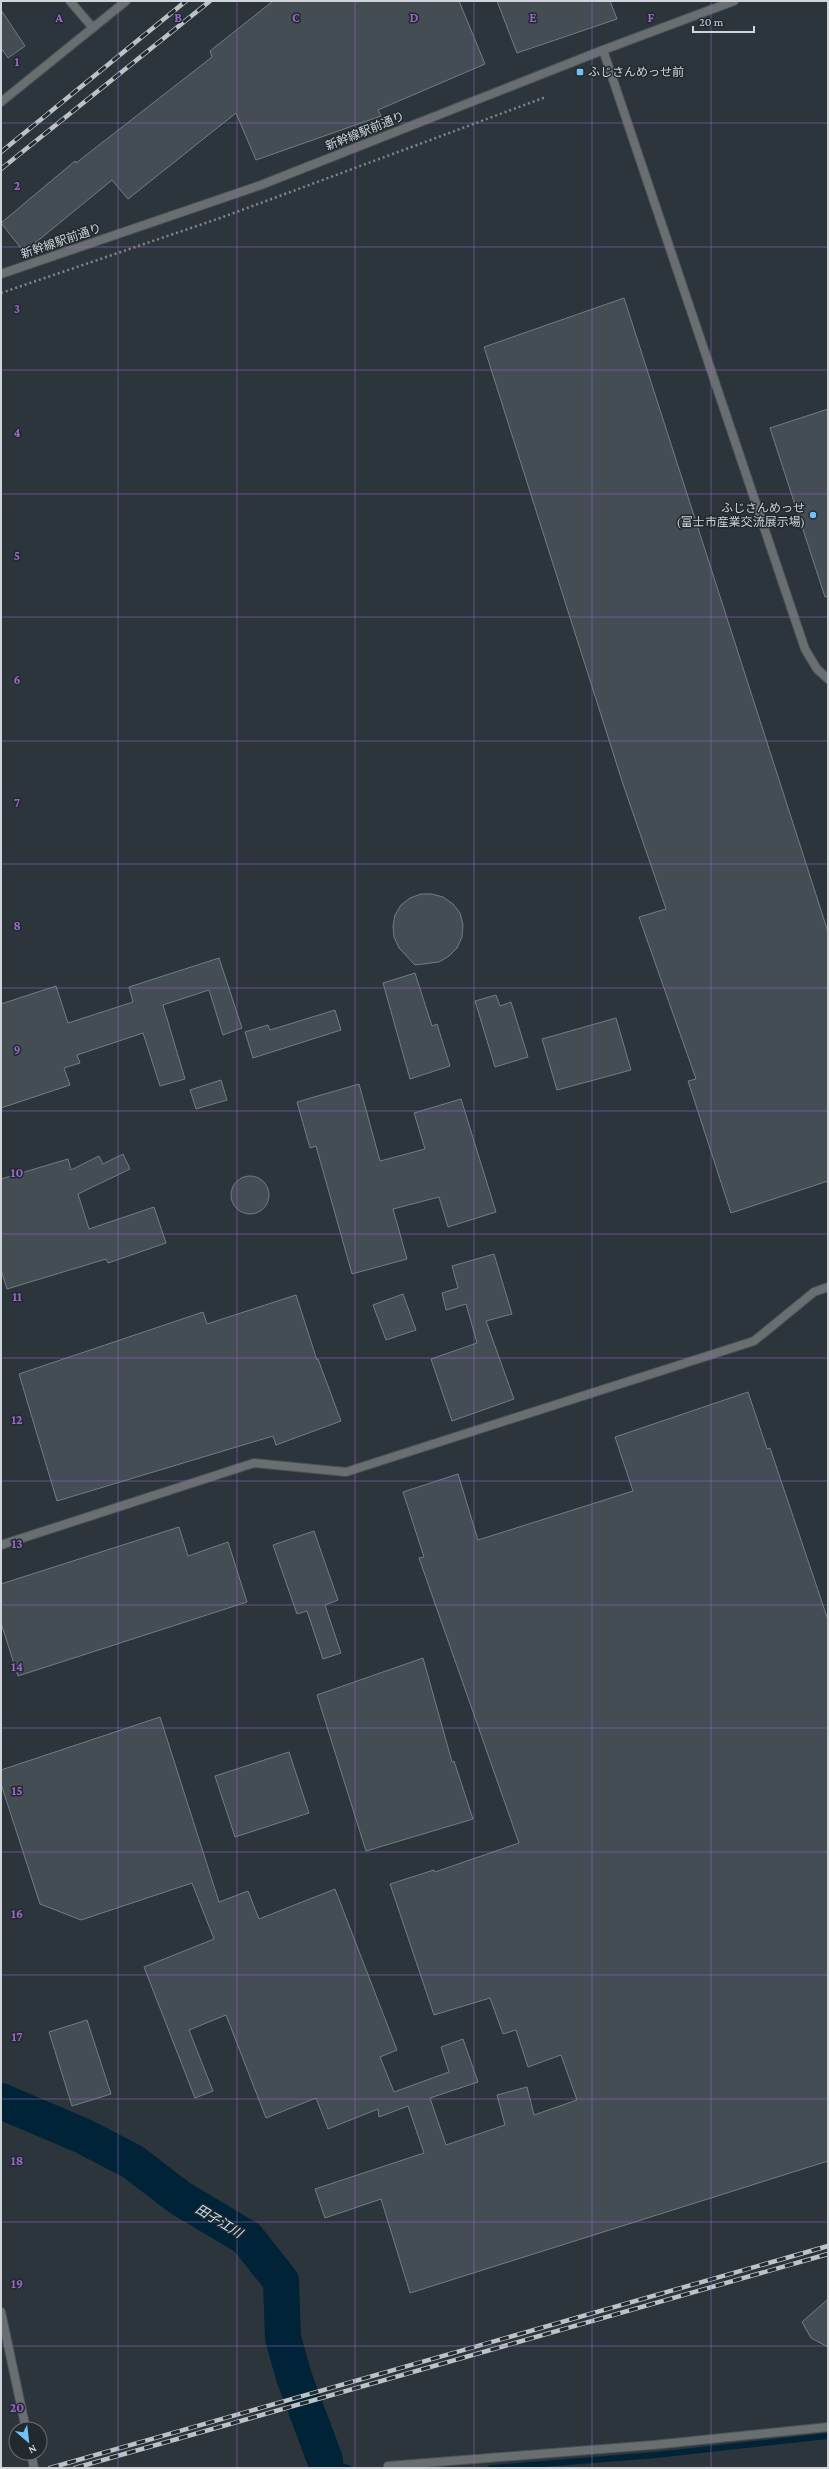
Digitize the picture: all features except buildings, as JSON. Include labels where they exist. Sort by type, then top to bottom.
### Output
[{"type":"street","points":[[70,1],[93,28]]},
{"type":"street","points":[[1,102],[126,1]]},
{"type":"street","name":"新幹線駅前通り","points":[[1,274],[261,185],[603,50],[734,1]]},
{"type":"street","points":[[603,50],[805,649],[817,669],[828,680]]},
{"type":"street","points":[[1,1545],[254,1463],[346,1472],[754,1340],[814,1292],[828,1287]]},
{"type":"street","points":[[1,2312],[24,2421]]},
{"type":"street","points":[[388,2466],[653,2445],[828,2426]]},
{"type":"waterway","name":"田子江川","points":[[1,2101],[83,2136],[133,2162],[180,2198],[247,2238],[281,2281],[283,2338],[294,2377],[325,2460]]},
{"type":"waterway","points":[[491,2468],[656,2455],[828,2436]]},
{"type":"waterway","points":[[325,2460],[348,2468]]},
{"type":"railway","points":[[1,152],[186,1]]},
{"type":"railway","points":[[1,169],[210,1]]},
{"type":"railway","points":[[50,2468],[828,2246]]},
{"type":"railway","points":[[75,2468],[828,2254]]},
{"type":"place","name":"ふじさんめっせ前","points":[[580,72]]},
{"type":"place","name":"ふじさんめっせ (富士市産業交流展示場)","points":[[813,515]]}]
